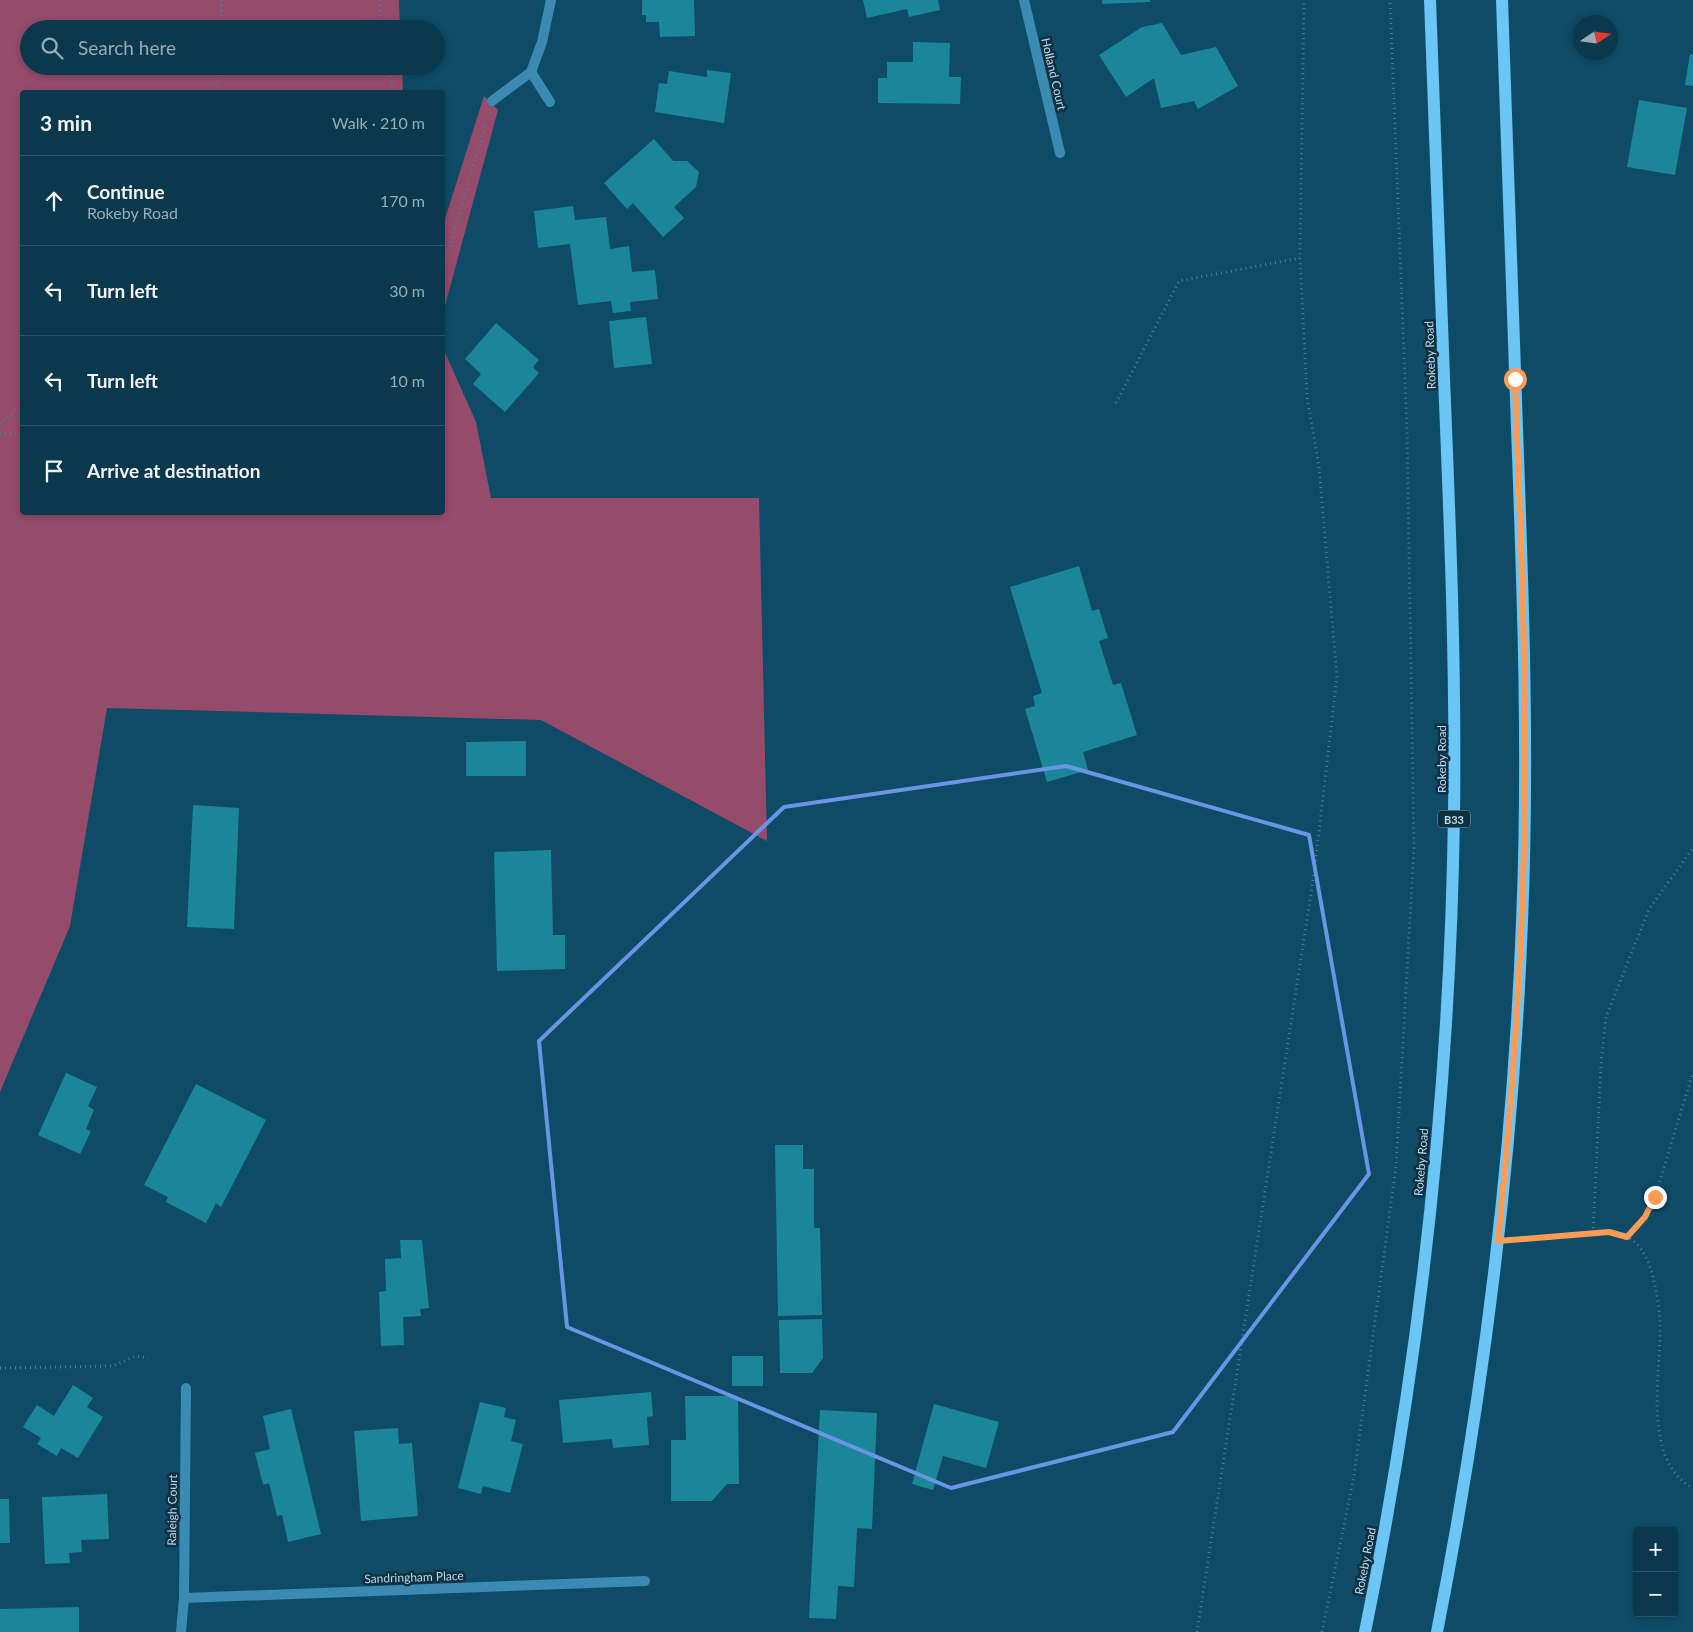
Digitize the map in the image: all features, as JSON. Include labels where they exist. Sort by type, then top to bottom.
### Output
[{"type":"main road","name":"Rokeby Road","points":[[1366,1632],[1388,1515],[1424,1268],[1442,1077],[1452,902],[1455,772],[1453,594],[1430,0]]},
{"type":"main road","points":[[1437,1632],[1469,1455],[1498,1241],[1518,1000],[1526,741],[1523,571],[1502,0]]},
{"type":"street","points":[[492,101],[530,72],[542,42],[551,0]]},
{"type":"street","name":"Holland Court","points":[[1024,0],[1060,153]]},
{"type":"street","points":[[530,72],[550,102]]},
{"type":"street","name":"Raleigh Court","points":[[181,1632],[184,1598],[186,1388]]},
{"type":"street","name":"Sandringham Place","points":[[184,1598],[645,1581]]},
{"type":"path","points":[[221,0],[222,20]]},
{"type":"path","points":[[379,0],[382,20]]},
{"type":"path","points":[[1197,1632],[1312,884],[1337,677],[1319,467],[1307,397],[1300,258],[1304,0]]},
{"type":"path","points":[[1322,1632],[1354,1476],[1396,1166],[1414,848],[1407,430],[1390,0]]},
{"type":"path","points":[[216,90],[220,75]]},
{"type":"path","points":[[390,75],[393,90]]},
{"type":"path","points":[[445,261],[492,101]]},
{"type":"path","points":[[1116,403],[1180,281],[1300,258]]},
{"type":"path","points":[[0,424],[20,406]]},
{"type":"path","points":[[0,434],[20,432]]},
{"type":"path","points":[[1593,1233],[1601,1064],[1606,1017],[1649,909],[1693,848]]},
{"type":"path","points":[[1627,1237],[1645,1217],[1655,1197],[1693,1072]]},
{"type":"path","points":[[1498,1241],[1609,1232],[1627,1237],[1646,1253],[1655,1284],[1660,1320],[1659,1362],[1655,1395],[1658,1432],[1670,1465],[1693,1488]]},
{"type":"path","points":[[0,1368],[113,1366],[136,1356],[148,1358]]},
{"type":"highlighted area","points":[[1066,766],[1309,835],[1369,1174],[1173,1432],[951,1488],[567,1327],[539,1041],[784,807]]},
{"type":"shaded area","points":[[0,0],[399,0],[400,20],[20,20],[20,75],[402,75],[403,90],[20,90],[20,515],[445,515],[445,352],[476,422],[491,498],[759,498],[767,841],[541,720],[107,708],[70,926],[0,1092]]},
{"type":"shaded area","points":[[484,96],[498,110],[445,306],[445,219]]},
{"type":"building","points":[[642,0],[694,0],[695,36],[660,37],[659,22],[646,22],[646,15],[642,15]]},
{"type":"building","points":[[863,0],[938,0],[940,10],[909,17],[907,9],[867,18]]},
{"type":"building","points":[[1102,0],[1150,0],[1150,2],[1102,4]]},
{"type":"building","points":[[1162,23],[1181,55],[1216,47],[1238,86],[1198,109],[1194,101],[1161,108],[1154,78],[1126,97],[1099,55],[1142,27]]},
{"type":"building","points":[[913,42],[950,43],[949,77],[961,77],[960,104],[878,103],[878,78],[887,78],[887,62],[913,62]]},
{"type":"building","points":[[1690,54],[1693,55],[1693,86],[1685,85]]},
{"type":"building","points":[[707,70],[731,73],[724,123],[655,112],[659,83],[667,84],[669,71],[707,77]]},
{"type":"building","points":[[1639,100],[1687,108],[1675,175],[1627,167]]},
{"type":"building","points":[[654,139],[673,161],[687,161],[699,172],[696,187],[674,207],[684,218],[663,237],[633,203],[627,209],[604,183]]},
{"type":"building","points":[[573,206],[575,220],[606,217],[610,249],[629,246],[632,272],[655,270],[658,299],[630,302],[631,311],[613,313],[611,301],[578,305],[570,244],[538,248],[534,211]]},
{"type":"building","points":[[646,317],[652,364],[614,368],[609,321]]},
{"type":"building","points":[[496,323],[539,360],[533,367],[539,373],[505,412],[473,384],[481,374],[465,359]]},
{"type":"building","points":[[1079,566],[1092,611],[1099,609],[1108,638],[1099,641],[1113,685],[1121,683],[1137,735],[1083,752],[1088,770],[1047,782],[1025,709],[1035,706],[1033,696],[1042,693],[1010,587]]},
{"type":"building","points":[[526,741],[526,776],[466,776],[466,742]]},
{"type":"building","points":[[193,805],[239,808],[234,929],[187,927]]},
{"type":"building","points":[[551,850],[553,935],[565,935],[565,969],[497,971],[494,852]]},
{"type":"building","points":[[66,1073],[97,1087],[88,1106],[94,1110],[86,1129],[91,1131],[80,1154],[38,1135]]},
{"type":"building","points":[[196,1084],[266,1120],[221,1207],[216,1203],[206,1223],[166,1202],[168,1197],[144,1185]]},
{"type":"building","points":[[775,1145],[803,1145],[803,1169],[814,1169],[814,1228],[820,1228],[822,1315],[778,1316]]},
{"type":"building","points":[[400,1240],[422,1240],[429,1308],[420,1309],[421,1316],[403,1317],[404,1345],[381,1346],[379,1292],[386,1291],[385,1259],[401,1258]]},
{"type":"building","points":[[822,1319],[823,1358],[812,1373],[780,1373],[779,1320]]},
{"type":"building","points":[[732,1356],[763,1356],[763,1386],[732,1386]]},
{"type":"building","points":[[73,1385],[93,1398],[87,1407],[103,1417],[78,1458],[61,1448],[57,1456],[37,1444],[41,1438],[23,1427],[37,1405],[54,1416]]},
{"type":"building","points":[[651,1392],[653,1416],[647,1417],[649,1445],[613,1448],[612,1439],[563,1443],[559,1400]]},
{"type":"building","points":[[685,1396],[738,1396],[739,1484],[727,1484],[712,1501],[671,1501],[671,1440],[686,1440]]},
{"type":"building","points":[[480,1402],[506,1408],[504,1417],[516,1420],[511,1441],[523,1444],[510,1493],[483,1486],[481,1494],[458,1488]]},
{"type":"building","points":[[934,1404],[999,1422],[986,1468],[943,1456],[933,1490],[912,1484]]},
{"type":"building","points":[[291,1409],[321,1534],[288,1542],[282,1515],[277,1516],[269,1483],[263,1485],[255,1453],[270,1449],[263,1416]]},
{"type":"building","points":[[820,1410],[877,1413],[872,1529],[857,1528],[854,1587],[838,1586],[836,1619],[809,1618]]},
{"type":"building","points":[[398,1428],[399,1444],[412,1443],[418,1516],[361,1521],[354,1431]]},
{"type":"building","points":[[107,1494],[109,1539],[81,1540],[82,1552],[69,1553],[70,1563],[45,1564],[42,1497]]},
{"type":"building","points":[[0,1499],[9,1499],[10,1543],[0,1543]]},
{"type":"building","points":[[79,1607],[79,1632],[0,1632],[0,1609]]},
{"type":"route","points":[[1515,379],[1525,649],[1526,741],[1518,1009],[1512,1099],[1498,1241],[1609,1232],[1627,1237],[1645,1217],[1655,1197]]}]
